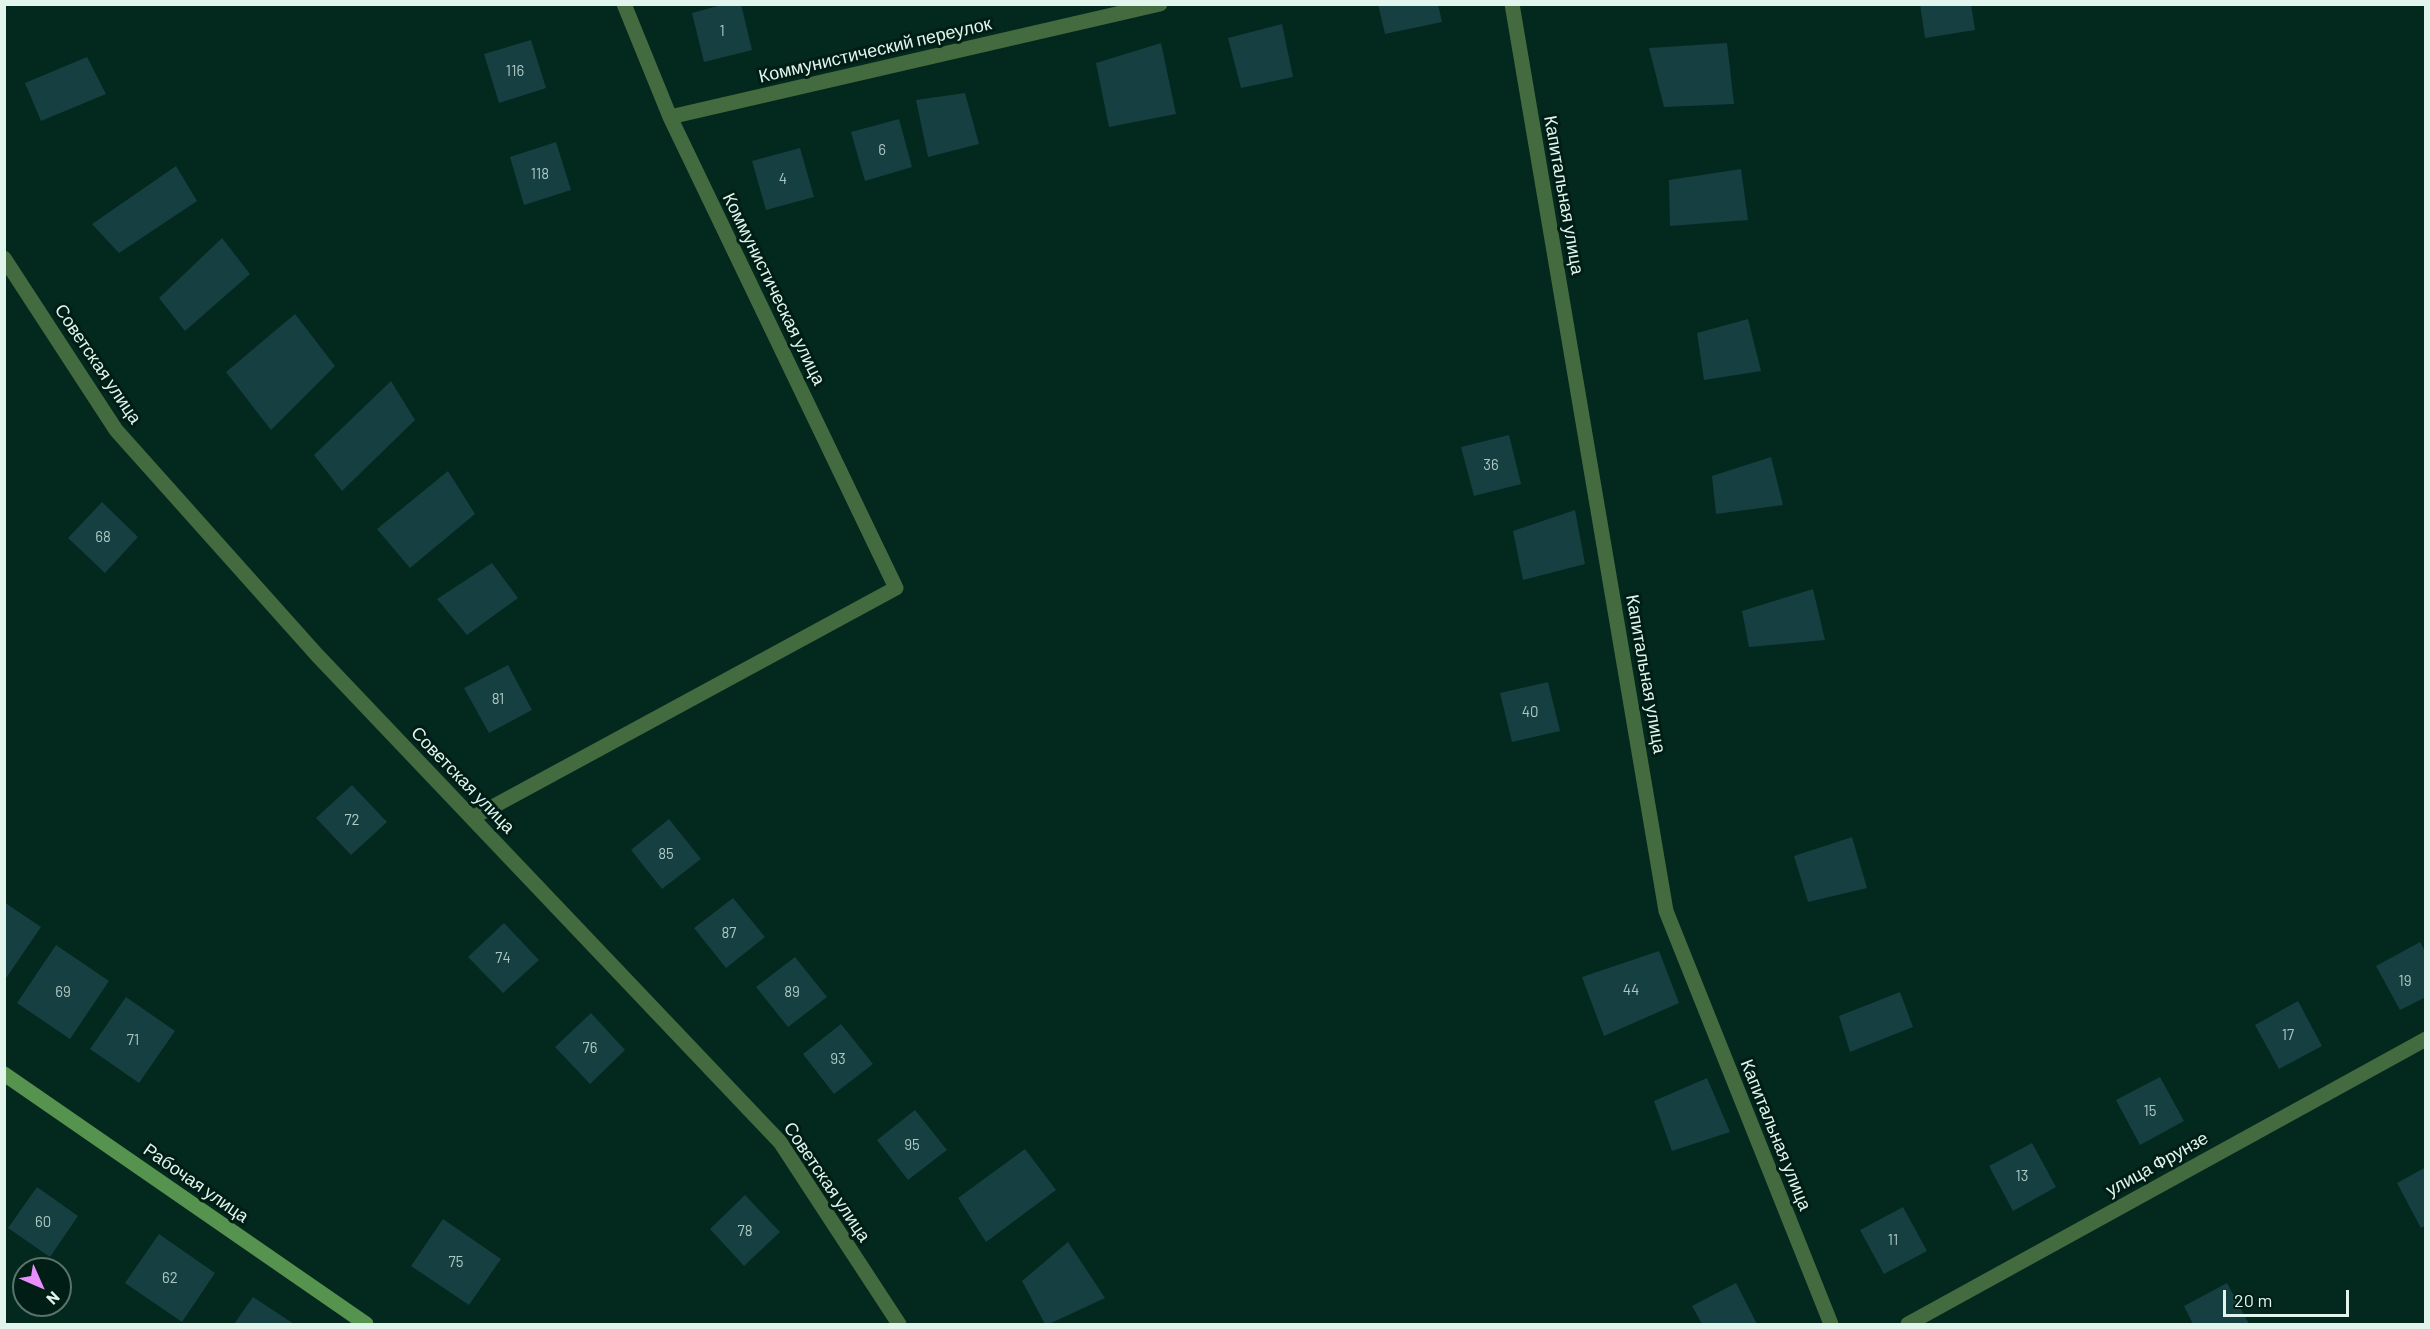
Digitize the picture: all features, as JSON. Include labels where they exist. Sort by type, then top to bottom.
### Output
[{"type":"main road","name":"Рабочая улица","points":[[4,1074],[366,1324]]},
{"type":"street","name":"Коммунистическая улица","points":[[472,818],[896,588],[670,117],[624,4]]},
{"type":"street","name":"Коммунистический переулок","points":[[670,117],[1160,4]]},
{"type":"street","name":"Капитальная улица","points":[[1512,4],[1666,910],[1831,1324]]},
{"type":"street","name":"Советская улица","points":[[4,258],[116,430],[317,655],[780,1142],[899,1324]]},
{"type":"street","name":"улица Фрунзе","points":[[1908,1324],[2426,1039]]},
{"type":"building","points":[[725,4],[741,4],[752,50],[704,62],[692,13]]},
{"type":"building","points":[[1378,4],[1438,4],[1442,22],[1385,34]]},
{"type":"building","points":[[1920,4],[1971,4],[1975,30],[1925,38]]},
{"type":"building","points":[[1282,24],[1293,77],[1241,88],[1228,38]]},
{"type":"building","points":[[531,40],[546,88],[499,103],[484,54]]},
{"type":"building","points":[[1161,43],[1176,114],[1109,127],[1096,63]]},
{"type":"building","points":[[1727,43],[1734,104],[1664,107],[1649,48]]},
{"type":"building","points":[[87,57],[106,94],[41,121],[25,83]]},
{"type":"building","points":[[965,93],[979,144],[928,157],[916,100]]},
{"type":"building","points":[[899,119],[912,167],[865,181],[851,132]]},
{"type":"building","points":[[556,142],[571,190],[524,205],[510,157]]},
{"type":"building","points":[[800,148],[814,197],[766,210],[752,161]]},
{"type":"building","points":[[176,166],[197,201],[119,253],[92,224]]},
{"type":"building","points":[[1741,169],[1748,220],[1670,226],[1669,180]]},
{"type":"building","points":[[222,238],[250,274],[185,331],[159,298]]},
{"type":"building","points":[[295,314],[335,366],[271,430],[226,372]]},
{"type":"building","points":[[1748,319],[1761,371],[1704,380],[1697,333]]},
{"type":"building","points":[[391,381],[415,420],[342,491],[314,455]]},
{"type":"building","points":[[1509,435],[1521,484],[1474,496],[1461,447]]},
{"type":"building","points":[[1771,457],[1783,505],[1716,514],[1712,476]]},
{"type":"building","points":[[448,471],[475,514],[410,568],[377,529]]},
{"type":"building","points":[[102,502],[138,537],[105,573],[68,538]]},
{"type":"building","points":[[1575,510],[1585,564],[1523,580],[1513,531]]},
{"type":"building","points":[[492,563],[518,598],[467,635],[437,599]]},
{"type":"building","points":[[1813,589],[1825,640],[1749,647],[1742,611]]},
{"type":"building","points":[[508,665],[532,710],[489,733],[464,688]]},
{"type":"building","points":[[1548,682],[1560,731],[1512,742],[1500,693]]},
{"type":"building","points":[[352,785],[387,822],[351,855],[316,818]]},
{"type":"building","points":[[669,819],[701,859],[662,889],[631,850]]},
{"type":"building","points":[[1852,837],[1867,888],[1808,902],[1794,856]]},
{"type":"building","points":[[733,898],[765,937],[726,968],[694,928]]},
{"type":"building","points":[[4,902],[41,927],[4,981]]},
{"type":"building","points":[[504,923],[539,960],[503,993],[468,957]]},
{"type":"building","points":[[2420,942],[2426,953],[2426,997],[2400,1010],[2376,966]]},
{"type":"building","points":[[56,945],[109,981],[70,1039],[17,1003]]},
{"type":"building","points":[[1659,951],[1679,1003],[1604,1036],[1582,977]]},
{"type":"building","points":[[795,957],[827,997],[788,1027],[756,987]]},
{"type":"building","points":[[1900,992],[1913,1027],[1850,1052],[1839,1016]]},
{"type":"building","points":[[126,997],[175,1031],[139,1083],[90,1049]]},
{"type":"building","points":[[2298,1001],[2322,1046],[2279,1069],[2255,1025]]},
{"type":"building","points":[[591,1013],[625,1050],[590,1084],[555,1047]]},
{"type":"building","points":[[841,1024],[873,1064],[834,1094],[803,1054]]},
{"type":"building","points":[[2160,1077],[2184,1121],[2140,1145],[2116,1100]]},
{"type":"building","points":[[1707,1078],[1730,1132],[1672,1151],[1654,1101]]},
{"type":"building","points":[[915,1110],[947,1150],[908,1180],[877,1140]]},
{"type":"building","points":[[2032,1143],[2056,1187],[2013,1211],[1989,1166]]},
{"type":"building","points":[[1025,1149],[1056,1190],[986,1242],[958,1198]]},
{"type":"building","points":[[2426,1167],[2426,1225],[2421,1228],[2397,1183]]},
{"type":"building","points":[[37,1187],[78,1216],[50,1257],[8,1228]]},
{"type":"building","points":[[745,1195],[780,1232],[744,1266],[710,1229]]},
{"type":"building","points":[[1903,1207],[1927,1251],[1884,1274],[1860,1230]]},
{"type":"building","points":[[443,1219],[501,1259],[469,1305],[411,1266]]},
{"type":"building","points":[[159,1234],[215,1273],[182,1322],[125,1283]]},
{"type":"building","points":[[1068,1242],[1105,1298],[1045,1324],[1022,1281]]},
{"type":"building","points":[[1736,1283],[1757,1324],[1702,1324],[1692,1306]]},
{"type":"building","points":[[2227,1283],[2249,1324],[2193,1324],[2184,1306]]},
{"type":"building","points":[[253,1297],[294,1324],[234,1324]]}]
